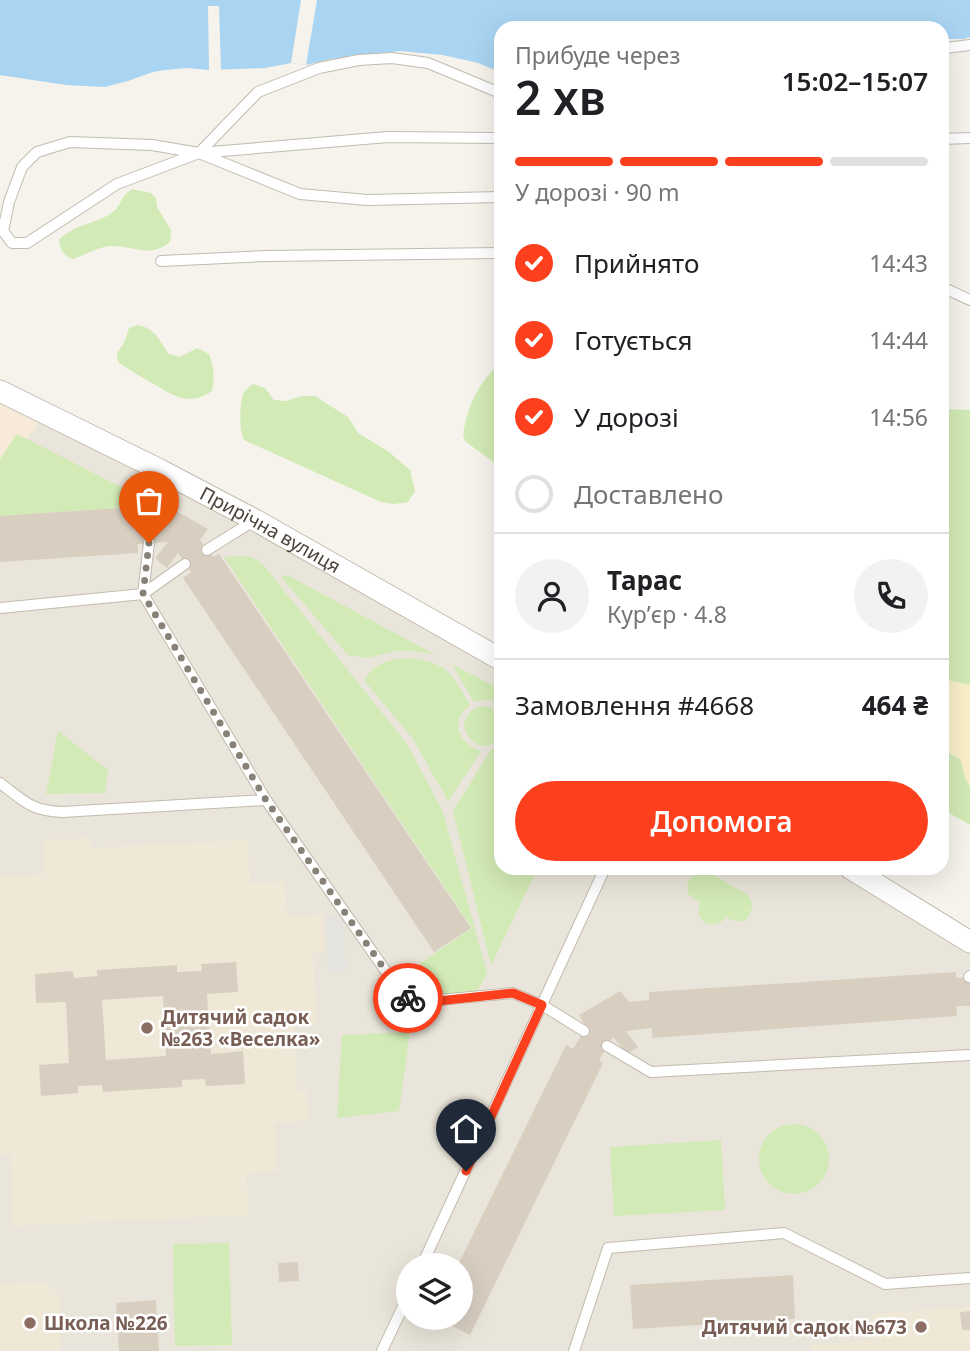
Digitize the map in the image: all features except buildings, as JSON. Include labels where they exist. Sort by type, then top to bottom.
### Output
[{"type":"street","name":"Прирічна вулиця","points":[[0,391],[255,520],[494,656]]},
{"type":"street","points":[[861,875],[970,942]]},
{"type":"lane","points":[[949,48],[970,46]]},
{"type":"lane","points":[[199,153],[258,92],[319,68],[359,60],[392,58],[428,63],[494,90]]},
{"type":"lane","points":[[494,138],[388,137],[199,153],[117,184],[27,243],[12,243],[3,231],[9,202],[22,167],[37,152],[70,142],[152,145],[199,153],[300,194],[368,200],[494,197]]},
{"type":"lane","points":[[949,139],[970,138]]},
{"type":"lane","points":[[161,261],[266,256],[494,253]]},
{"type":"lane","points":[[949,290],[970,300]]},
{"type":"lane","points":[[151,516],[160,470]]},
{"type":"lane","points":[[207,550],[255,520]]},
{"type":"lane","points":[[149,543],[143,594],[266,800],[399,990],[407,997],[429,1002],[513,993],[542,1005],[584,1031]]},
{"type":"lane","points":[[0,608],[143,594],[185,564]]},
{"type":"lane","points":[[0,783],[34,808],[50,812],[266,800]]},
{"type":"lane","points":[[428,1253],[602,875]]},
{"type":"lane","points":[[607,1046],[651,1072],[970,1055],[970,1047]]},
{"type":"lane","points":[[574,1351],[608,1248],[784,1233],[885,1284],[970,1278]]},
{"type":"lane","points":[[382,1351],[396,1321]]},
{"type":"shaded area","points":[[0,402],[39,422],[0,476]]},
{"type":"shaded area","points":[[39,422],[212,508],[494,667],[494,875],[852,875],[970,947],[970,1351],[0,1351],[0,476]]},
{"type":"shaded area","name":"Дитячий садок №263 «Веселка»","points":[[88,838],[92,848],[248,840],[250,883],[285,881],[287,916],[323,914],[325,952],[313,953],[316,1022],[294,1023],[297,1090],[306,1090],[308,1121],[275,1123],[277,1172],[246,1174],[248,1215],[13,1226],[10,1154],[0,1154],[0,876],[44,874],[43,840]]},
{"type":"shaded area","points":[[344,914],[346,970],[328,970],[326,915]]},
{"type":"shaded area","name":"Школа №226","points":[[45,1282],[59,1295],[61,1351],[0,1351],[0,1283]]},
{"type":"shaded area","name":"Дитячий садок №673","points":[[970,1307],[970,1351],[812,1351],[812,1345],[873,1340],[871,1314]]},
{"type":"green space","points":[[132,189],[151,193],[156,198],[157,207],[171,230],[170,242],[155,250],[110,246],[73,259],[64,254],[59,240],[73,230],[108,215]]},
{"type":"green space","points":[[138,325],[153,332],[169,354],[180,357],[197,348],[209,354],[214,372],[212,391],[196,398],[181,398],[119,363],[118,353],[129,328]]},
{"type":"green space","points":[[494,369],[494,463],[466,442],[463,436],[473,400]]},
{"type":"green space","points":[[253,384],[265,388],[274,400],[286,401],[302,396],[315,396],[348,417],[358,433],[389,452],[410,470],[415,491],[408,502],[381,502],[244,440],[241,402],[245,392]]},
{"type":"green space","points":[[949,409],[970,410],[970,685],[949,680]]},
{"type":"green space","points":[[17,434],[127,490],[135,507],[0,516],[0,459]]},
{"type":"green space","points":[[248,556],[265,567],[407,744],[443,812],[487,973],[477,991],[429,996],[420,963],[472,928],[224,557]]},
{"type":"green space","points":[[287,575],[434,654],[396,651],[367,658],[348,655],[281,577]]},
{"type":"green space","points":[[410,658],[433,663],[448,672],[470,705],[460,718],[459,731],[467,743],[481,751],[448,801],[413,739],[364,680],[384,663]]},
{"type":"green space","points":[[452,664],[494,686],[494,702],[474,702]]},
{"type":"green space","points":[[483,706],[494,710],[494,743],[483,746],[468,736],[464,723],[470,712]]},
{"type":"green space","points":[[58,731],[108,770],[105,793],[46,794]]},
{"type":"green space","points":[[494,749],[494,875],[535,875],[491,965],[453,811]]},
{"type":"green space","points":[[949,753],[960,759],[970,787],[970,825],[949,813]]},
{"type":"green space","points":[[713,875],[748,895],[752,908],[746,920],[736,921],[727,917],[721,922],[710,924],[702,920],[700,903],[688,894],[687,885],[691,877]]},
{"type":"green space","points":[[410,1032],[399,1111],[337,1118],[342,1035]]},
{"type":"green space","points":[[794,1124],[813,1130],[823,1140],[829,1159],[823,1178],[813,1188],[794,1194],[775,1188],[765,1178],[759,1159],[765,1140],[775,1130]]},
{"type":"green space","points":[[721,1140],[725,1210],[614,1216],[610,1147]]},
{"type":"green space","points":[[229,1243],[232,1345],[175,1346],[173,1244]]},
{"type":"sand","points":[[949,680],[970,685],[970,787],[960,759],[949,752]]},
{"type":"water","points":[[0,0],[970,0],[970,37],[964,39],[949,39],[949,21],[494,21],[494,70],[443,55],[400,51],[331,59],[306,65],[291,63],[265,68],[165,70],[105,87],[66,85],[0,75]]},
{"type":"pier","points":[[301,0],[317,0],[306,65],[291,63]]},
{"type":"pier","points":[[208,6],[219,6],[221,70],[209,70]]},
{"type":"way so far","points":[[149,543],[143,594],[266,800],[399,990],[408,998]]},
{"type":"place","name":"Дитячий садок №263 «Веселка»","points":[[147,1028]]},
{"type":"place","name":"Школа №226","points":[[30,1323]]},
{"type":"place","name":"Дитячий садок №673","points":[[921,1327]]},
{"type":"route","points":[[408,998],[429,1002],[513,993],[542,1005],[466,1171]]}]
